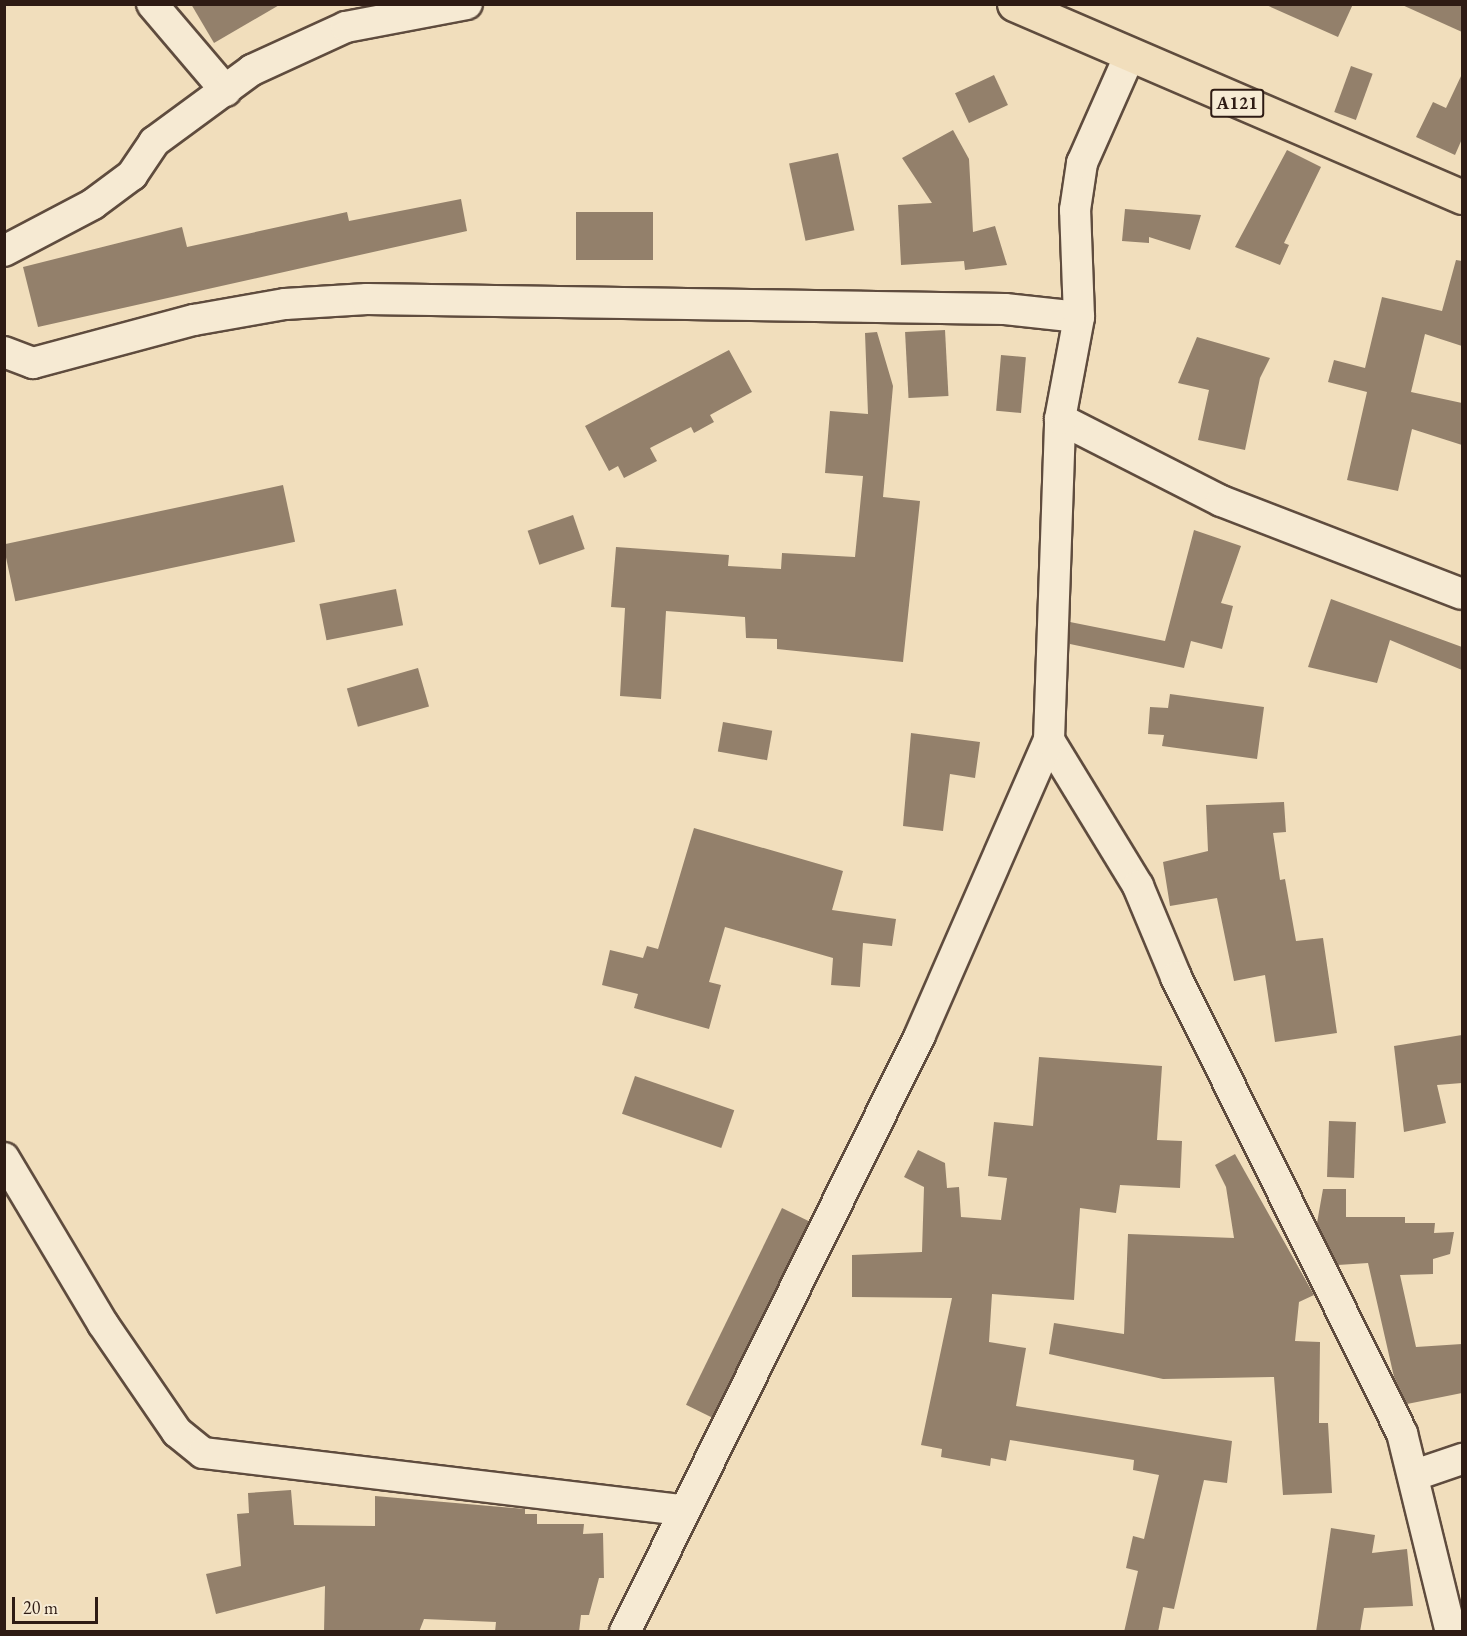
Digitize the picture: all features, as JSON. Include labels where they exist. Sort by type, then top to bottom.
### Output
[{"type":"main road","name":"A121","points":[[1014,4],[1129,57],[1462,197]]},
{"type":"street","points":[[152,4],[225,91]]},
{"type":"street","points":[[4,251],[93,204],[132,175],[154,142],[252,69],[346,27],[467,4]]},
{"type":"street","points":[[625,1632],[682,1510],[920,1035],[1049,740],[1060,419],[1079,317],[1075,210],[1082,163],[1129,57]]},
{"type":"street","points":[[4,352],[33,363],[194,321],[285,304],[367,299],[1005,309],[1079,317]]},
{"type":"street","points":[[1060,419],[1221,501],[1462,594]]},
{"type":"street","points":[[1049,740],[1138,886],[1176,977],[1402,1432],[1415,1475],[1451,1632]]},
{"type":"street","points":[[4,1158],[103,1324],[177,1432],[203,1453],[682,1510]]},
{"type":"street","points":[[1415,1475],[1462,1459]]},
{"type":"building","points":[[191,4],[281,4],[214,43]]},
{"type":"building","points":[[1264,4],[1353,4],[1338,37]]},
{"type":"building","points":[[1400,4],[1462,4],[1462,32]]},
{"type":"building","points":[[1351,66],[1373,74],[1356,120],[1334,112]]},
{"type":"building","points":[[1462,74],[1462,139],[1455,155],[1416,137],[1433,102],[1446,108]]},
{"type":"building","points":[[994,75],[1008,105],[969,123],[955,93]]},
{"type":"building","points":[[953,130],[969,159],[973,232],[995,226],[1007,265],[965,270],[964,261],[901,265],[898,205],[932,203],[902,158]]},
{"type":"building","points":[[1287,150],[1321,167],[1284,243],[1289,245],[1280,265],[1235,247]]},
{"type":"building","points":[[838,153],[854,230],[806,241],[789,163]]},
{"type":"building","points":[[461,199],[467,231],[38,327],[23,267],[182,227],[187,247],[347,212],[349,221]]},
{"type":"building","points":[[1125,209],[1201,215],[1190,250],[1149,237],[1149,243],[1122,241]]},
{"type":"building","points":[[576,212],[653,212],[653,260],[576,260]]},
{"type":"building","points":[[1456,260],[1462,261],[1462,346],[1425,334],[1411,392],[1462,403],[1462,445],[1412,429],[1398,491],[1347,480],[1367,392],[1328,382],[1334,360],[1365,368],[1382,297],[1442,311]]},
{"type":"building","points":[[945,330],[948,396],[909,398],[905,332]]},
{"type":"building","points":[[877,332],[893,386],[883,497],[920,501],[903,662],[777,649],[777,639],[746,638],[745,617],[666,611],[661,699],[620,696],[625,608],[611,607],[616,547],[729,555],[728,566],[781,569],[782,553],[855,557],[863,476],[825,473],[830,411],[868,414],[865,333]]},
{"type":"building","points":[[1197,337],[1270,358],[1260,378],[1245,450],[1198,440],[1209,390],[1178,383]]},
{"type":"building","points":[[729,350],[752,392],[710,415],[714,422],[694,433],[691,427],[650,448],[657,461],[624,478],[618,466],[609,471],[585,426]]},
{"type":"building","points":[[1001,355],[1026,357],[1021,413],[996,411]]},
{"type":"building","points":[[283,485],[295,542],[15,601],[4,544]]},
{"type":"building","points":[[573,515],[585,549],[539,565],[528,531]]},
{"type":"building","points":[[1194,530],[1241,546],[1221,603],[1233,606],[1222,649],[1191,641],[1184,668],[1070,644],[1070,622],[1165,641]]},
{"type":"building","points":[[396,589],[403,625],[326,640],[319,604]]},
{"type":"building","points":[[1331,599],[1462,647],[1462,670],[1390,640],[1377,683],[1308,667]]},
{"type":"building","points":[[418,668],[429,706],[358,727],[347,688]]},
{"type":"building","points":[[1170,694],[1264,707],[1257,759],[1162,746],[1164,735],[1148,734],[1150,707],[1168,708]]},
{"type":"building","points":[[723,722],[772,731],[767,760],[718,752]]},
{"type":"building","points":[[911,733],[980,742],[975,778],[950,774],[943,831],[903,826]]},
{"type":"building","points":[[1284,802],[1286,832],[1273,833],[1280,880],[1285,879],[1296,941],[1323,938],[1337,1033],[1275,1042],[1265,975],[1234,981],[1217,898],[1170,906],[1163,862],[1208,851],[1206,805]]},
{"type":"building","points":[[694,828],[843,871],[832,910],[896,919],[892,946],[863,943],[860,987],[831,985],[833,958],[725,927],[709,982],[721,985],[709,1029],[634,1008],[638,994],[602,985],[610,950],[643,958],[647,946],[658,949]]},
{"type":"building","points":[[1462,1035],[1462,1083],[1437,1085],[1446,1123],[1404,1132],[1394,1046]]},
{"type":"building","points":[[1039,1057],[1162,1066],[1157,1140],[1182,1141],[1180,1188],[1120,1185],[1116,1213],[1080,1208],[1074,1300],[992,1294],[989,1342],[1026,1348],[1016,1406],[1232,1441],[1227,1483],[1204,1480],[1174,1609],[1163,1607],[1158,1632],[1124,1632],[1138,1571],[1126,1568],[1133,1536],[1144,1539],[1159,1475],[1133,1470],[1134,1460],[1010,1440],[1006,1461],[991,1458],[990,1466],[941,1457],[942,1449],[921,1445],[952,1298],[852,1297],[852,1255],[922,1252],[924,1187],[904,1177],[918,1150],[945,1163],[947,1188],[959,1187],[961,1217],[1001,1220],[1007,1178],[988,1176],[994,1122],[1033,1126]]},
{"type":"building","points":[[635,1076],[734,1110],[721,1148],[622,1114]]},
{"type":"building","points":[[1329,1121],[1356,1122],[1354,1178],[1327,1177]]},
{"type":"building","points":[[1235,1154],[1314,1295],[1299,1302],[1295,1341],[1320,1342],[1319,1423],[1328,1423],[1332,1493],[1283,1495],[1274,1377],[1163,1379],[1049,1354],[1054,1323],[1124,1334],[1128,1234],[1234,1238],[1226,1187],[1215,1165]]},
{"type":"building","points":[[1323,1189],[1346,1189],[1346,1217],[1405,1217],[1405,1223],[1435,1223],[1434,1233],[1454,1232],[1450,1254],[1433,1259],[1433,1274],[1400,1275],[1416,1347],[1462,1344],[1462,1393],[1407,1404],[1394,1377],[1368,1263],[1338,1265],[1317,1223]]},
{"type":"building","points":[[782,1208],[809,1221],[713,1418],[686,1405]]},
{"type":"building","points":[[291,1490],[294,1525],[375,1526],[375,1496],[525,1509],[525,1514],[537,1514],[537,1524],[584,1524],[583,1534],[603,1533],[604,1578],[599,1578],[589,1615],[581,1615],[579,1632],[495,1632],[496,1622],[424,1619],[419,1632],[324,1632],[325,1586],[216,1614],[206,1574],[241,1566],[237,1514],[249,1513],[248,1493]]},
{"type":"building","points":[[1331,1528],[1375,1535],[1372,1553],[1407,1549],[1413,1606],[1364,1608],[1360,1632],[1316,1632]]}]
